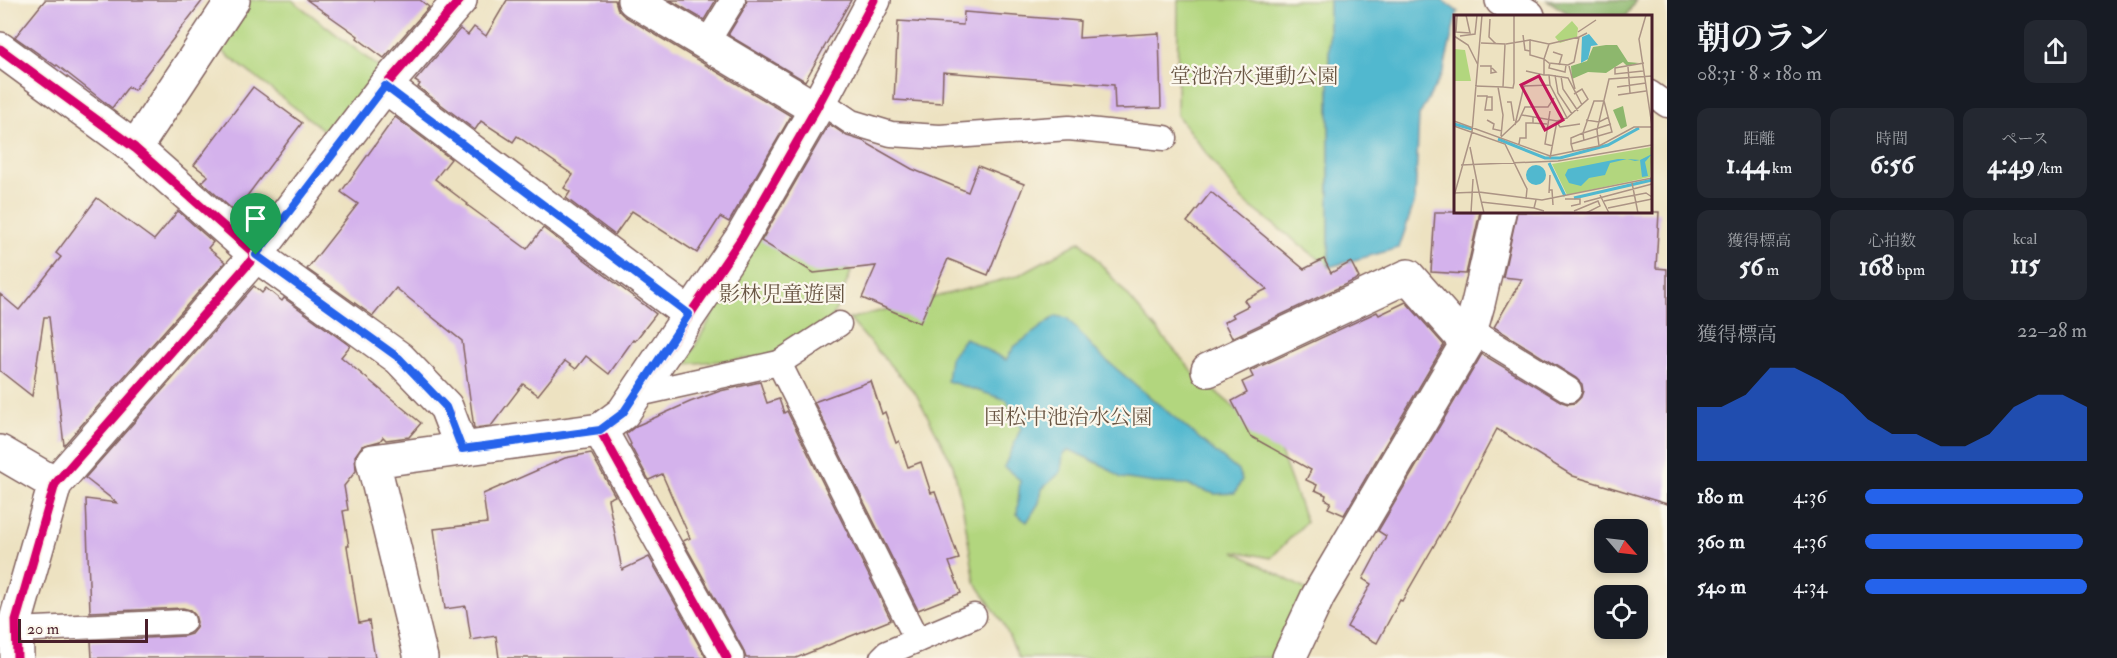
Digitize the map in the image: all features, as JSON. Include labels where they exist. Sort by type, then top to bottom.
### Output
[{"type":"street","points":[[16,644],[16,620],[55,484],[256,255],[385,86],[460,0]]},
{"type":"street","points":[[634,0],[706,44],[818,105]]},
{"type":"street","points":[[422,658],[373,461],[600,430],[623,413],[741,239],[818,105],[874,0]]},
{"type":"street","points":[[1502,0],[1526,15]]},
{"type":"street","points":[[135,148],[229,2]]},
{"type":"street","points":[[0,49],[135,148],[256,255],[399,358],[446,407],[462,449]]},
{"type":"street","points":[[385,86],[689,314]]},
{"type":"street","points":[[1289,658],[1318,596],[1469,337],[1499,213]]},
{"type":"street","points":[[1208,370],[1408,276],[1469,337]]},
{"type":"street","points":[[600,430],[727,658]]},
{"type":"street","points":[[0,452],[55,484]]},
{"type":"lane","points":[[706,44],[733,0]]},
{"type":"lane","points":[[1652,94],[1667,105]]},
{"type":"lane","points":[[818,105],[851,122],[891,134],[940,137],[1069,128],[1165,138]]},
{"type":"lane","points":[[634,395],[779,363],[839,324]]},
{"type":"lane","points":[[1469,337],[1569,390]]},
{"type":"lane","points":[[779,363],[917,640]]},
{"type":"lane","points":[[882,658],[887,652],[974,616]]},
{"type":"lane","points":[[16,644],[183,622]]},
{"type":"green space","points":[[248,0],[292,0],[381,69],[330,135],[214,45]]},
{"type":"green space","name":"堂池治水運動公園","points":[[1178,0],[1329,0],[1329,267],[1242,200],[1177,115]]},
{"type":"green space","points":[[1547,0],[1636,0],[1627,15],[1570,15]]},
{"type":"green space","name":"影林児童遊園","points":[[760,231],[851,272],[831,321],[768,357],[685,364]]},
{"type":"green space","name":"国松中池治水公園","points":[[1081,241],[1193,372],[1278,445],[1306,522],[1271,558],[1234,551],[1318,596],[1290,658],[1019,658],[1003,623],[975,582],[953,465],[916,394],[849,319],[1017,276]]},
{"type":"water","points":[[1329,0],[1442,0],[1458,12],[1454,15],[1444,70],[1419,116],[1415,200],[1399,248],[1329,267]]},
{"type":"water","points":[[1056,316],[1067,318],[1100,355],[1238,471],[1242,480],[1235,493],[1215,494],[1184,484],[1121,478],[1106,467],[1070,450],[1063,454],[1061,472],[1042,489],[1039,503],[1027,522],[1017,515],[1020,480],[1004,467],[1021,428],[1007,400],[947,381],[950,358],[965,338],[1006,360],[1014,347]]},
{"type":"building","points":[[45,0],[203,0],[134,90],[128,87],[112,108],[57,65],[15,37]]},
{"type":"building","points":[[307,0],[420,0],[429,7],[384,58],[357,38],[358,36]]},
{"type":"building","points":[[507,0],[615,0],[618,10],[624,16],[791,116],[729,222],[720,217],[697,253],[632,211],[615,235],[566,198],[570,192],[564,188],[573,175],[517,136],[513,142],[481,121],[475,130],[418,87],[420,84],[415,81],[460,29],[468,35],[474,27],[486,36]]},
{"type":"building","points":[[670,0],[716,0],[704,20]]},
{"type":"building","points":[[747,0],[851,0],[805,81],[728,35]]},
{"type":"building","points":[[964,12],[1080,21],[1079,38],[1159,33],[1161,108],[1115,109],[1114,85],[943,72],[942,103],[894,100],[898,21],[963,25]]},
{"type":"building","points":[[253,87],[302,123],[235,212],[202,182],[208,176],[194,165]]},
{"type":"building","points":[[395,117],[451,159],[435,179],[467,205],[527,249],[543,228],[656,314],[635,341],[633,340],[609,374],[586,356],[576,369],[565,361],[538,395],[523,384],[491,426],[474,428],[462,341],[396,288],[373,316],[307,269],[358,204],[341,192]]},
{"type":"building","points":[[829,124],[847,136],[863,141],[912,169],[968,192],[978,166],[1024,184],[988,275],[948,259],[920,323],[862,298],[876,266],[814,273],[761,241]]},
{"type":"building","points":[[1211,192],[1304,269],[1324,259],[1331,273],[1351,262],[1359,278],[1232,338],[1224,322],[1234,317],[1232,314],[1248,306],[1244,300],[1267,289],[1187,222]]},
{"type":"building","points":[[97,198],[154,240],[178,211],[213,242],[208,248],[225,262],[64,445],[49,317],[44,317],[32,396],[0,371],[0,294],[19,310],[61,257],[56,253]]},
{"type":"building","points":[[1435,212],[1480,213],[1466,274],[1431,272]]},
{"type":"building","points":[[1659,212],[1656,268],[1667,269],[1667,504],[1573,476],[1497,429],[1451,516],[1377,643],[1347,627],[1371,584],[1363,579],[1386,536],[1378,531],[1482,354],[1562,402],[1575,403],[1581,397],[1582,384],[1576,378],[1494,327],[1522,279],[1503,277],[1517,213]]},
{"type":"building","points":[[254,286],[262,293],[266,288],[282,301],[284,298],[350,346],[341,357],[421,423],[409,437],[386,440],[383,437],[380,441],[362,446],[355,456],[356,471],[344,486],[348,510],[343,511],[359,623],[369,621],[375,658],[92,658],[91,641],[184,636],[191,634],[196,628],[195,615],[183,608],[90,612],[86,499],[117,503],[85,478]]},
{"type":"building","points":[[1406,302],[1444,345],[1344,515],[1328,508],[1331,502],[1325,499],[1326,495],[1315,490],[1317,485],[1306,480],[1311,470],[1250,436],[1232,401],[1247,393],[1242,382],[1253,377],[1250,371],[1377,312],[1379,315]]},
{"type":"building","points":[[871,381],[882,414],[885,412],[896,443],[899,441],[908,467],[921,462],[931,493],[935,492],[959,559],[949,562],[961,593],[918,610],[814,402]]},
{"type":"building","points":[[760,382],[767,403],[779,399],[784,413],[787,411],[891,620],[796,658],[746,658],[683,541],[690,538],[662,474],[649,480],[626,434],[636,426],[690,402],[720,391]]},
{"type":"building","points":[[591,453],[615,496],[608,499],[622,570],[649,557],[706,658],[499,658],[496,636],[471,640],[466,606],[445,609],[434,529],[487,523],[483,494],[565,458]]},
{"type":"cycle path","points":[[17,658],[16,620],[55,484],[256,255],[385,86],[460,0]]},
{"type":"cycle path","points":[[727,658],[600,430],[623,413],[741,239],[816,109],[874,0]]},
{"type":"cycle path","points":[[0,49],[135,148],[256,255],[399,358],[446,407],[462,449]]},
{"type":"route","points":[[385,86],[689,314],[623,413],[600,430],[462,449],[446,407],[399,358],[256,255],[385,86]]}]
